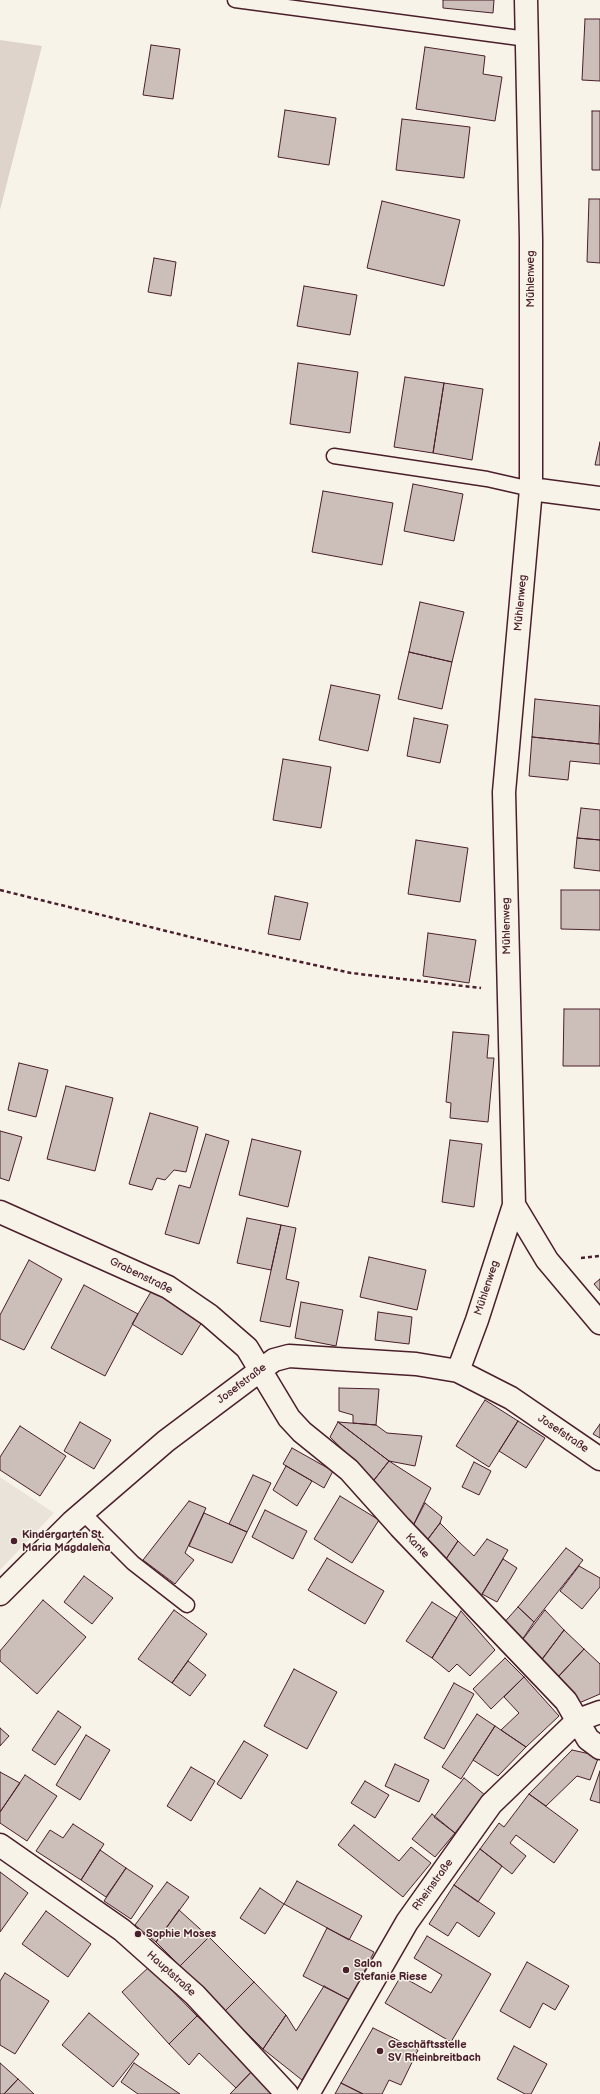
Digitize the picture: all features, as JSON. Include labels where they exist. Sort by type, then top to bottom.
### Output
[{"type":"street","name":"Mühlenweg","points":[[458,1370],[477,1320],[514,1205],[504,792],[530,489],[531,239],[526,0]]},
{"type":"street","points":[[530,489],[600,498]]},
{"type":"street","name":"Mühlenweg","points":[[514,1205],[547,1260],[600,1323]]},
{"type":"street","name":"Grabenstraße","points":[[0,1212],[168,1287],[209,1315],[247,1348],[261,1369]]},
{"type":"street","name":"Josefstraße","points":[[0,1594],[83,1513],[166,1442],[261,1369],[274,1360],[289,1356],[416,1364],[458,1370],[511,1398],[600,1460]]},
{"type":"street","name":"Kante","points":[[261,1369],[289,1418],[302,1432],[348,1470],[405,1533],[566,1702],[588,1739],[600,1748]]},
{"type":"street","name":"Rheinstraße","points":[[308,2094],[407,1922],[491,1804],[578,1720],[600,1712]]},
{"type":"street","name":"Hauptstraße","points":[[0,1845],[122,1930],[195,1995],[287,2094]]},
{"type":"lane","points":[[235,0],[527,39]]},
{"type":"lane","points":[[334,456],[487,479],[530,489]]},
{"type":"lane","points":[[83,1513],[133,1563],[187,1605]]},
{"type":"path","points":[[0,890],[223,945],[350,972],[509,991]]},
{"type":"shaded area","points":[[0,40],[42,46],[0,210]]},
{"type":"shaded area","name":"Kindergarten St. Maria Magdalena","points":[[0,1477],[54,1513],[0,1570]]},
{"type":"building","points":[[443,0],[494,0],[493,13],[443,8]]},
{"type":"building","points":[[585,19],[600,19],[600,81],[582,80]]},
{"type":"building","points":[[151,45],[180,49],[173,99],[143,95]]},
{"type":"building","points":[[425,47],[485,56],[483,74],[502,77],[495,121],[416,109]]},
{"type":"building","points":[[285,110],[336,118],[329,165],[278,157]]},
{"type":"building","points":[[592,111],[600,111],[600,170],[592,170]]},
{"type":"building","points":[[402,119],[470,127],[464,178],[396,170]]},
{"type":"building","points":[[589,199],[600,199],[600,263],[587,262]]},
{"type":"building","points":[[382,201],[460,220],[444,286],[367,268]]},
{"type":"building","points":[[154,258],[176,262],[171,296],[148,292]]},
{"type":"building","points":[[304,286],[357,295],[350,335],[297,326]]},
{"type":"building","points":[[298,363],[358,372],[350,433],[290,424]]},
{"type":"building","points":[[405,377],[444,383],[433,453],[394,447]]},
{"type":"building","points":[[444,383],[483,389],[472,460],[433,453]]},
{"type":"building","points":[[600,442],[600,465],[595,465]]},
{"type":"building","points":[[413,484],[463,494],[454,541],[404,531]]},
{"type":"building","points":[[323,491],[393,503],[382,565],[312,552]]},
{"type":"building","points":[[420,602],[464,612],[452,662],[409,652]]},
{"type":"building","points":[[409,652],[452,662],[442,709],[398,699]]},
{"type":"building","points":[[331,685],[380,695],[368,751],[319,740]]},
{"type":"building","points":[[535,699],[600,706],[599,744],[532,737]]},
{"type":"building","points":[[414,718],[448,725],[440,763],[407,756]]},
{"type":"building","points":[[532,737],[600,744],[600,764],[570,761],[568,780],[529,776]]},
{"type":"building","points":[[283,759],[331,767],[321,828],[273,820]]},
{"type":"building","points":[[581,808],[600,810],[600,840],[577,838]]},
{"type":"building","points":[[577,838],[600,840],[600,871],[574,868]]},
{"type":"building","points":[[416,840],[468,848],[460,902],[408,894]]},
{"type":"building","points":[[561,890],[600,890],[600,930],[561,929]]},
{"type":"building","points":[[275,896],[308,903],[300,940],[268,934]]},
{"type":"building","points":[[428,933],[476,940],[469,983],[423,976]]},
{"type":"building","points":[[564,1009],[600,1009],[600,1066],[563,1066]]},
{"type":"building","points":[[453,1032],[489,1035],[487,1058],[494,1058],[488,1122],[450,1118],[451,1103],[446,1102]]},
{"type":"building","points":[[19,1063],[48,1070],[36,1117],[8,1110]]},
{"type":"building","points":[[66,1086],[113,1098],[95,1171],[47,1159]]},
{"type":"building","points":[[150,1113],[198,1127],[186,1172],[174,1170],[165,1180],[157,1178],[152,1190],[129,1184]]},
{"type":"building","points":[[0,1131],[22,1137],[9,1181],[0,1178]]},
{"type":"building","points":[[206,1134],[229,1141],[199,1244],[165,1234],[179,1185],[190,1188]]},
{"type":"building","points":[[252,1139],[301,1151],[288,1207],[239,1195]]},
{"type":"building","points":[[450,1140],[482,1144],[474,1207],[442,1202]]},
{"type":"building","points":[[247,1218],[281,1225],[271,1270],[237,1263]]},
{"type":"building","points":[[281,1225],[296,1228],[286,1279],[299,1282],[290,1327],[260,1321]]},
{"type":"building","points":[[369,1257],[426,1270],[417,1310],[360,1297]]},
{"type":"building","points":[[29,1260],[62,1279],[24,1350],[0,1339],[0,1315]]},
{"type":"building","points":[[600,1279],[600,1291],[594,1284]]},
{"type":"building","points":[[84,1285],[138,1314],[105,1376],[51,1348]]},
{"type":"building","points":[[152,1290],[202,1322],[182,1355],[132,1324]]},
{"type":"building","points":[[301,1302],[343,1310],[336,1346],[295,1338]]},
{"type":"building","points":[[378,1312],[412,1317],[409,1344],[375,1340]]},
{"type":"building","points":[[339,1388],[379,1389],[376,1425],[353,1423],[353,1415],[339,1411]]},
{"type":"building","points":[[485,1400],[518,1421],[489,1467],[456,1446]]},
{"type":"building","points":[[518,1421],[545,1438],[526,1468],[499,1451]]},
{"type":"building","points":[[80,1422],[111,1440],[94,1469],[64,1451]]},
{"type":"building","points":[[338,1422],[389,1461],[374,1480],[330,1437]]},
{"type":"building","points":[[338,1422],[376,1425],[387,1433],[422,1436],[415,1466],[389,1461]]},
{"type":"building","points":[[600,1424],[600,1438],[593,1434]]},
{"type":"building","points":[[20,1426],[66,1456],[40,1496],[0,1470],[0,1457]]},
{"type":"building","points":[[292,1448],[333,1471],[324,1488],[283,1464]]},
{"type":"building","points":[[389,1461],[431,1488],[411,1530],[377,1492],[374,1480]]},
{"type":"building","points":[[474,1462],[491,1471],[479,1495],[462,1487]]},
{"type":"building","points":[[286,1466],[312,1481],[297,1506],[273,1490]]},
{"type":"building","points":[[253,1475],[271,1483],[247,1532],[229,1524]]},
{"type":"building","points":[[340,1496],[379,1520],[352,1563],[314,1539]]},
{"type":"building","points":[[189,1501],[206,1508],[185,1553],[194,1560],[175,1584],[143,1560]]},
{"type":"building","points":[[425,1503],[442,1517],[440,1523],[425,1543],[411,1530]]},
{"type":"building","points":[[265,1510],[307,1531],[293,1559],[252,1537]]},
{"type":"building","points":[[204,1513],[247,1532],[232,1563],[189,1546]]},
{"type":"building","points":[[440,1523],[458,1541],[444,1562],[425,1543]]},
{"type":"building","points":[[487,1539],[508,1550],[480,1598],[444,1562],[458,1541],[474,1556]]},
{"type":"building","points":[[566,1548],[583,1560],[534,1622],[518,1607]]},
{"type":"building","points":[[327,1558],[384,1591],[365,1624],[308,1590]]},
{"type":"building","points":[[503,1559],[517,1568],[497,1602],[482,1594]]},
{"type":"building","points":[[579,1566],[600,1578],[600,1587],[582,1609],[560,1591]]},
{"type":"building","points":[[84,1576],[113,1598],[92,1624],[64,1602]]},
{"type":"building","points":[[43,1600],[86,1637],[37,1694],[0,1661],[0,1651]]},
{"type":"building","points":[[432,1602],[457,1618],[432,1658],[406,1641]]},
{"type":"building","points":[[518,1607],[534,1622],[520,1643],[501,1626]]},
{"type":"building","points":[[174,1610],[207,1634],[172,1683],[138,1659]]},
{"type":"building","points":[[545,1610],[564,1630],[539,1663],[520,1643]]},
{"type":"building","points":[[461,1611],[495,1650],[470,1676],[457,1664],[449,1672],[432,1658]]},
{"type":"building","points":[[564,1630],[584,1649],[558,1677],[541,1661]]},
{"type":"building","points":[[584,1649],[600,1664],[600,1694],[579,1703],[558,1677]]},
{"type":"building","points":[[505,1658],[524,1677],[491,1709],[473,1689]]},
{"type":"building","points":[[188,1661],[206,1675],[190,1696],[172,1683]]},
{"type":"building","points":[[294,1669],[337,1692],[307,1749],[264,1726]]},
{"type":"building","points":[[524,1677],[559,1716],[526,1747],[501,1730],[519,1713],[504,1697]]},
{"type":"building","points":[[454,1683],[474,1694],[444,1749],[424,1738]]},
{"type":"building","points":[[58,1711],[81,1727],[55,1765],[32,1750]]},
{"type":"building","points":[[477,1714],[495,1726],[461,1779],[442,1767]]},
{"type":"building","points":[[495,1726],[526,1747],[498,1776],[473,1760]]},
{"type":"building","points":[[0,1728],[9,1736],[0,1746]]},
{"type":"building","points":[[86,1735],[110,1750],[80,1800],[56,1785]]},
{"type":"building","points":[[244,1741],[268,1755],[241,1799],[217,1784]]},
{"type":"building","points":[[572,1750],[599,1756],[590,1780],[577,1776],[546,1806],[529,1794]]},
{"type":"building","points":[[395,1764],[429,1780],[419,1802],[385,1786]]},
{"type":"building","points":[[191,1767],[215,1781],[191,1821],[167,1806]]},
{"type":"building","points":[[600,1771],[600,1803],[590,1800]]},
{"type":"building","points":[[0,1772],[20,1783],[0,1812]]},
{"type":"building","points":[[25,1775],[57,1796],[27,1841],[0,1823],[0,1812]]},
{"type":"building","points":[[464,1778],[485,1795],[455,1833],[434,1817]]},
{"type":"building","points":[[365,1781],[389,1795],[375,1818],[351,1803]]},
{"type":"building","points":[[529,1794],[578,1830],[554,1863],[516,1835],[510,1843],[526,1856],[512,1874],[480,1849],[499,1823],[504,1827]]},
{"type":"building","points":[[432,1814],[455,1833],[435,1857],[412,1839]]},
{"type":"building","points":[[73,1824],[104,1844],[81,1880],[36,1851],[50,1830],[63,1838]]},
{"type":"building","points":[[354,1825],[399,1861],[411,1847],[431,1863],[403,1897],[338,1845]]},
{"type":"building","points":[[480,1849],[502,1866],[478,1902],[454,1885]]},
{"type":"building","points":[[100,1850],[126,1868],[106,1897],[81,1880]]},
{"type":"building","points":[[126,1868],[153,1886],[131,1919],[104,1901]]},
{"type":"building","points":[[0,1872],[28,1893],[0,1932]]},
{"type":"building","points":[[297,1881],[362,1916],[349,1940],[284,1904]]},
{"type":"building","points":[[167,1882],[189,1897],[156,1942],[135,1925]]},
{"type":"building","points":[[454,1885],[495,1913],[479,1937],[457,1922],[448,1936],[429,1924]]},
{"type":"building","points":[[260,1888],[284,1904],[265,1934],[240,1918]]},
{"type":"building","points":[[179,1910],[209,1937],[180,1966],[156,1942]]},
{"type":"building","points":[[46,1911],[91,1944],[68,1977],[22,1944]]},
{"type":"building","points":[[327,1928],[374,1952],[350,2000],[303,1976]]},
{"type":"building","points":[[427,1936],[491,1974],[451,2042],[385,2003],[401,1976],[431,1993],[442,1975],[414,1958]]},
{"type":"building","points":[[209,1937],[254,1982],[225,2011],[180,1966]]},
{"type":"building","points":[[527,1962],[569,1986],[555,2010],[543,2003],[530,2028],[500,2011]]},
{"type":"building","points":[[149,1967],[197,2016],[169,2044],[122,1992]]},
{"type":"building","points":[[5,1973],[49,2001],[15,2054],[0,2045],[0,1981]]},
{"type":"building","points":[[254,1982],[286,2015],[263,2049],[225,2011]]},
{"type":"building","points":[[324,1986],[350,2000],[302,2080],[263,2049],[286,2015],[296,2031]]},
{"type":"building","points":[[89,2013],[139,2054],[113,2087],[62,2045]]},
{"type":"building","points":[[197,2016],[254,2069],[236,2088],[199,2053],[189,2065],[169,2044]]},
{"type":"building","points":[[373,2028],[418,2050],[401,2085],[389,2080],[382,2094],[363,2094],[341,2083]]},
{"type":"building","points":[[514,2046],[547,2064],[531,2094],[525,2094],[497,2079]]},
{"type":"building","points":[[0,2063],[18,2079],[4,2094],[0,2094]]},
{"type":"building","points":[[134,2063],[180,2094],[138,2094],[121,2082]]},
{"type":"building","points":[[254,2069],[276,2094],[230,2094]]},
{"type":"building","points":[[18,2079],[34,2094],[4,2094]]},
{"type":"building","points":[[341,2083],[363,2094],[335,2094]]},
{"type":"place","name":"Kindergarten St. Maria Magdalena","points":[[14,1541]]},
{"type":"place","name":"Sophie Moses","points":[[138,1934]]},
{"type":"place","name":"Salon Stefanie Riese","points":[[346,1970]]},
{"type":"place","name":"Geschäftsstelle SV Rheinbreitbach","points":[[380,2051]]}]
